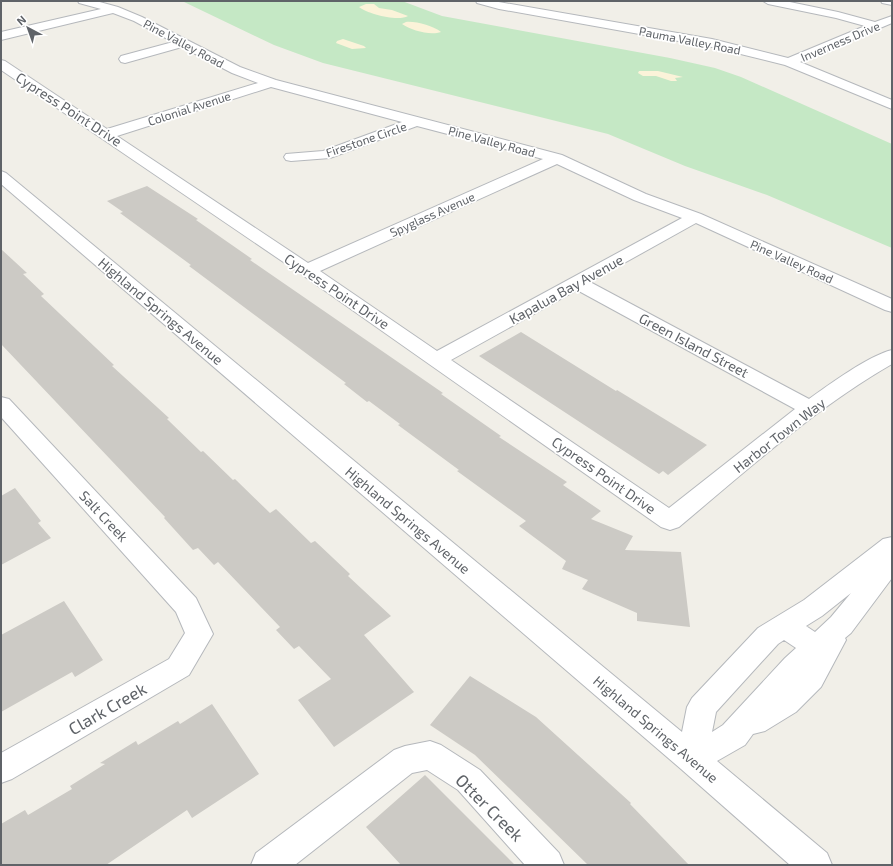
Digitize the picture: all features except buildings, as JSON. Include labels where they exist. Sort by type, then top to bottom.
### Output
[{"type":"street","name":"Pine Valley Road","points":[[83,1],[114,9],[138,19],[236,70],[271,83],[557,158],[640,197],[695,217],[892,306]]},
{"type":"street","name":"Pauma Valley Road","points":[[481,1],[499,6],[712,43],[789,62],[892,105]]},
{"type":"street","points":[[768,1],[838,15],[877,26]]},
{"type":"street","points":[[886,1],[892,2]]},
{"type":"street","points":[[1,36],[114,9]]},
{"type":"street","name":"Inverness Drive","points":[[789,62],[892,19]]},
{"type":"street","points":[[125,59],[183,43]]},
{"type":"street","name":"Cypress Point Drive","points":[[1,64],[307,270],[670,521]]},
{"type":"street","name":"Colonial Avenue","points":[[107,134],[271,83]]},
{"type":"street","name":"Firestone Circle","points":[[291,157],[325,155],[417,121]]},
{"type":"street","name":"Spyglass Avenue","points":[[307,270],[557,158]]},
{"type":"street","name":"Highland Springs Avenue","points":[[1,176],[692,759],[815,865]]},
{"type":"street","name":"Kapalua Bay Avenue","points":[[437,359],[578,283],[695,217]]},
{"type":"street","name":"Green Island Street","points":[[578,283],[810,408]]},
{"type":"street","name":"Harbor Town Way","points":[[670,521],[810,408],[873,366],[892,356]]},
{"type":"street","name":"Salt Creek","points":[[1,404],[187,606],[199,634]]},
{"type":"street","points":[[692,759],[702,707],[768,636],[813,608],[892,546]]},
{"type":"street","points":[[692,759],[734,735],[795,666],[820,650],[892,559]]},
{"type":"street","points":[[785,626],[820,650]]},
{"type":"street","name":"Clark Creek","points":[[1,769],[179,667],[199,634]]},
{"type":"street","name":"Otter Creek","points":[[268,865],[405,760],[430,755],[469,780],[547,865]]},
{"type":"green space","points":[[182,1],[402,1],[442,16],[670,58],[715,68],[741,77],[892,144],[892,248],[767,195],[685,166],[608,134],[323,63],[274,45]]},
{"type":"sand","points":[[366,4],[374,4],[379,8],[392,10],[408,16],[403,18],[390,18],[363,10],[359,7]]},
{"type":"sand","points":[[406,22],[424,24],[441,32],[426,33],[415,30],[402,24]]},
{"type":"sand","points":[[343,39],[366,48],[352,49],[336,43],[337,41]]},
{"type":"sand","points":[[639,71],[658,71],[683,77],[675,78],[677,81],[671,81],[656,76],[643,76],[638,73]]}]
